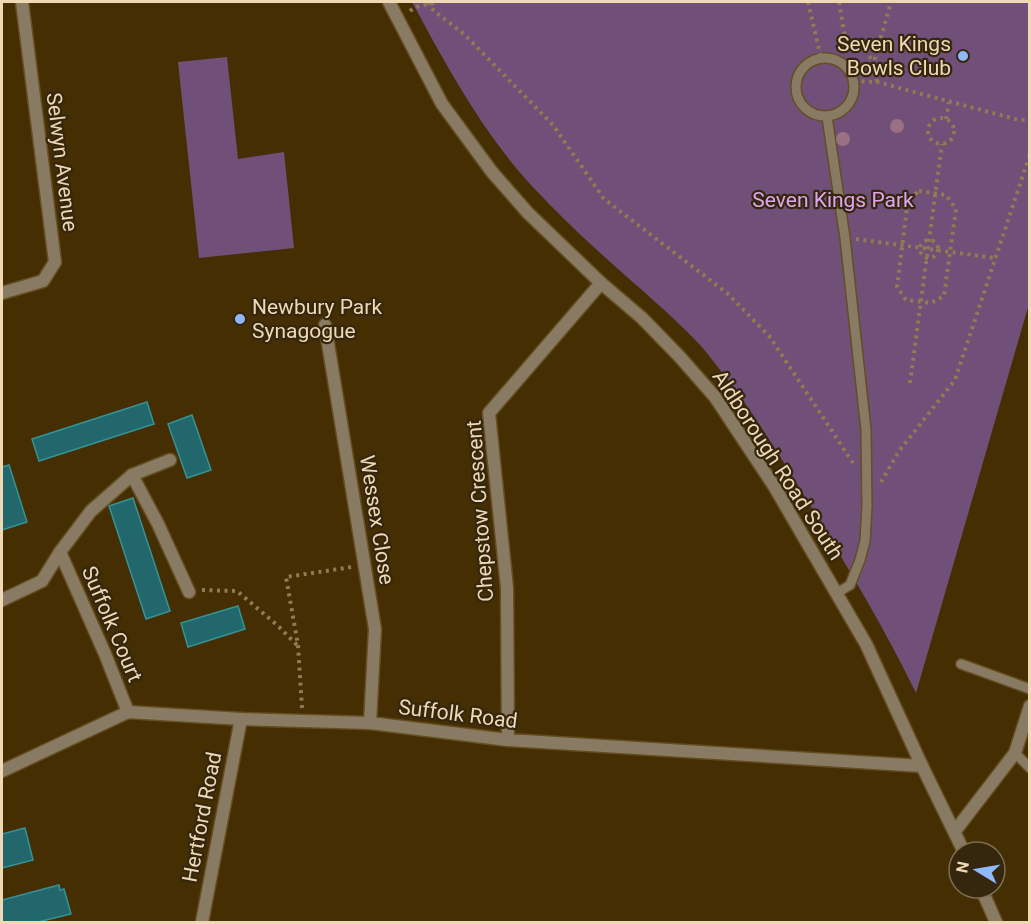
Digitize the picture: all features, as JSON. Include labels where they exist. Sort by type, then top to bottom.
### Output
[{"type":"street","name":"Selwyn Avenue","points":[[2,293],[43,281],[55,262],[22,2]]},
{"type":"street","name":"Aldborough Road South","points":[[389,2],[442,104],[492,172],[528,213],[601,283],[642,318],[715,397],[774,486],[866,644],[959,840]]},
{"type":"street","name":"Chepstow Crescent","points":[[508,741],[507,588],[489,413],[601,283]]},
{"type":"street","name":"Wessex Close","points":[[325,325],[375,629],[370,723]]},
{"type":"street","name":"Suffolk Court","points":[[2,600],[42,581],[60,552],[91,511],[132,475],[170,460]]},
{"type":"street","points":[[132,475],[158,524],[188,591]]},
{"type":"street","name":"Suffolk Court","points":[[60,552],[128,712]]},
{"type":"street","points":[[955,831],[1015,753],[1029,706]]},
{"type":"street","name":"Suffolk Road","points":[[2,771],[128,712],[241,719],[370,723],[508,741],[922,766]]},
{"type":"street","name":"Hertford Road","points":[[202,922],[241,719]]},
{"type":"street","points":[[986,900],[996,922]]},
{"type":"lane","points":[[820,58],[839,61],[850,71],[854,81],[854,95],[850,104],[840,113],[827,117],[809,112],[801,104],[796,93],[799,74],[807,64],[820,58]]},
{"type":"lane","points":[[827,117],[845,238],[866,430],[865,542],[850,585],[837,593]]},
{"type":"lane","points":[[961,664],[1029,689]]},
{"type":"lane","points":[[1015,753],[1029,768]]},
{"type":"path","points":[[438,2],[429,3],[434,11],[464,34],[553,125],[604,199],[727,293],[770,337],[853,464]]},
{"type":"path","points":[[808,2],[820,58]]},
{"type":"path","points":[[839,2],[845,38],[860,45],[874,62]]},
{"type":"path","points":[[877,82],[874,62],[891,2]]},
{"type":"path","points":[[854,81],[877,82],[1018,120],[1029,120]]},
{"type":"path","points":[[946,119],[949,102]]},
{"type":"path","points":[[939,118],[946,119],[952,125],[954,134],[949,141],[942,144],[933,141],[929,129],[932,123],[939,118]]},
{"type":"path","points":[[910,383],[942,144]]},
{"type":"path","points":[[867,506],[899,451],[954,380],[1029,154]]},
{"type":"path","points":[[919,191],[946,195],[956,209],[944,296],[931,303],[906,300],[897,287],[903,246],[909,200],[919,191]]},
{"type":"path","points":[[845,238],[995,258]]},
{"type":"path","points":[[929,240],[935,242],[938,250],[933,258],[926,258],[922,255],[920,248],[924,241],[929,240]]},
{"type":"path","points":[[303,721],[298,645],[286,577],[364,565]]},
{"type":"path","points":[[188,591],[237,591],[298,645]]},
{"type":"green space","name":"Seven Kings Park","points":[[412,2],[1029,2],[1029,304],[916,693],[842,559],[783,461],[737,392],[690,335],[568,223],[512,163],[465,96]]},
{"type":"green space","points":[[227,57],[238,159],[284,152],[294,248],[199,258],[178,62]]},
{"type":"building","points":[[147,402],[154,424],[39,461],[32,439]]},
{"type":"building","points":[[192,415],[211,470],[187,478],[168,424]]},
{"type":"building","points":[[9,465],[27,522],[2,530],[2,467]]},
{"type":"building","points":[[133,498],[170,611],[146,619],[109,506]]},
{"type":"building","points":[[238,606],[245,629],[188,647],[181,623]]},
{"type":"building","points":[[25,828],[33,860],[2,868],[2,834]]},
{"type":"building","points":[[59,885],[60,890],[64,889],[71,914],[38,922],[2,922],[2,900]]},
{"type":"place","name":"Seven Kings Bowls Club","points":[[963,56]]},
{"type":"place","name":"Newbury Park Synagogue","points":[[240,319]]}]
